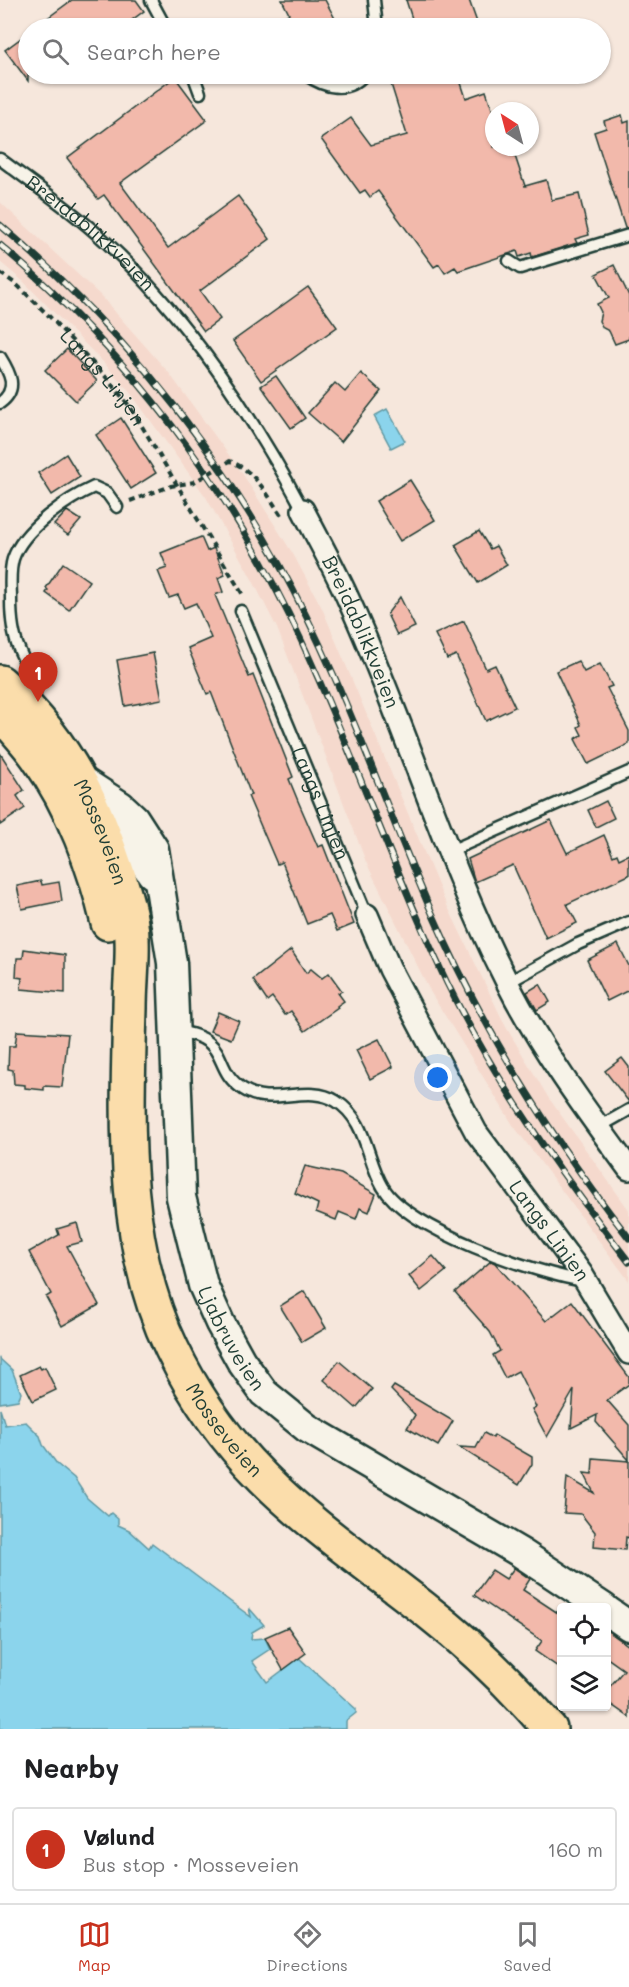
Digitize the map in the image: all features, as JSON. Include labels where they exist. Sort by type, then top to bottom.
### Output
[{"type":"highway","name":"Mosseveien","points":[[0,682],[38,758],[62,798],[88,825]]},
{"type":"highway","name":"Mosseveien","points":[[16,711],[59,744],[81,780],[99,889],[130,1009],[131,1170],[139,1244],[156,1312],[198,1399],[236,1452],[268,1485],[306,1519],[430,1613],[498,1673],[550,1729]]},
{"type":"street","name":"Breidablikkveien","points":[[303,510],[351,605],[448,852],[507,983],[542,1042],[629,1169]]},
{"type":"street","name":"Ljabruveien","points":[[81,780],[121,806],[144,829],[154,849],[172,963],[177,1158],[183,1214],[210,1302],[228,1339],[253,1378],[277,1405],[307,1428],[521,1553],[596,1603]]},
{"type":"street","name":"Ljabruveien","points":[[88,825],[128,842],[159,884]]},
{"type":"street","name":"Langs Linjen","points":[[366,915],[395,979],[476,1132],[585,1281],[629,1353]]},
{"type":"street","name":"Ljabruveien","points":[[611,1613],[629,1626]]},
{"type":"lane","points":[[151,0],[161,18]]},
{"type":"lane","points":[[374,0],[376,18]]},
{"type":"lane","points":[[197,84],[200,93]]},
{"type":"lane","points":[[320,84],[338,88],[352,84]]},
{"type":"lane","name":"Breidablikkveien","points":[[0,159],[105,241],[154,292],[229,390],[277,460],[303,510]]},
{"type":"lane","points":[[509,261],[520,268],[629,235]]},
{"type":"lane","points":[[0,357],[12,379],[11,391],[0,403]]},
{"type":"lane","points":[[16,711],[36,695],[34,679],[18,648],[11,623],[11,570],[14,556],[42,522],[78,495],[94,487],[106,492],[117,507]]},
{"type":"lane","name":"Langs Linjen","points":[[241,611],[366,915]]},
{"type":"lane","points":[[448,852],[629,772]]},
{"type":"lane","points":[[507,983],[578,944],[629,922]]},
{"type":"lane","points":[[175,1031],[201,1035],[209,1042],[233,1079],[248,1092],[276,1096],[315,1092],[342,1106],[363,1136],[381,1185],[395,1203],[415,1218],[498,1256],[536,1270],[585,1281]]},
{"type":"lane","points":[[599,1127],[629,1110]]},
{"type":"path","name":"Langs Linjen","points":[[0,273],[27,294],[105,376],[131,408],[244,597],[241,611]]},
{"type":"path","points":[[117,507],[177,484],[194,482],[230,461],[244,467],[254,476],[284,519]]},
{"type":"shaded area","points":[[0,202],[101,296],[169,373],[242,473],[293,554],[322,608],[443,897],[506,1027],[548,1097],[629,1210],[629,1281],[513,1125],[431,993],[366,862],[277,628],[206,497],[132,395],[105,364],[24,282],[0,262]]},
{"type":"water","points":[[387,409],[405,441],[391,448],[374,416]]},
{"type":"water","points":[[0,1359],[12,1370],[21,1393],[18,1400],[0,1403]]},
{"type":"water","points":[[0,1409],[5,1425],[26,1422],[40,1436],[43,1445],[57,1464],[74,1478],[87,1498],[108,1516],[111,1513],[118,1519],[118,1525],[129,1530],[149,1548],[152,1543],[251,1617],[249,1608],[264,1625],[252,1632],[251,1639],[265,1638],[270,1649],[252,1661],[267,1682],[299,1658],[356,1709],[356,1713],[346,1721],[346,1729],[0,1729]]},
{"type":"building","points":[[72,0],[136,0],[144,11],[135,18],[48,18]]},
{"type":"building","points":[[282,0],[325,0],[335,18],[281,18],[289,14]]},
{"type":"building","points":[[406,0],[469,0],[475,18],[412,18]]},
{"type":"building","points":[[18,40],[18,68],[5,50]]},
{"type":"building","points":[[166,84],[180,84],[207,120],[120,183],[168,248],[238,196],[270,239],[200,291],[220,319],[204,331],[104,195],[98,199],[67,158]]},
{"type":"building","points":[[391,84],[461,84],[466,98],[486,91],[490,102],[485,102],[485,156],[515,156],[525,186],[546,180],[552,200],[579,194],[589,235],[575,239],[577,243],[532,257],[531,253],[519,257],[517,251],[458,271],[455,267],[445,273],[439,264],[434,267],[378,191],[370,197],[365,190],[360,193],[321,139],[351,118],[371,145],[407,135]]},
{"type":"building","points":[[622,115],[624,123],[629,121],[629,228],[625,228],[594,132],[606,128],[604,121]]},
{"type":"building","points":[[614,265],[629,296],[629,339],[615,344],[609,331],[603,328],[599,321],[601,312],[597,304],[609,298],[596,274]]},
{"type":"building","points":[[308,287],[337,327],[261,381],[233,341]]},
{"type":"building","points":[[67,349],[97,381],[76,401],[45,370]]},
{"type":"building","points":[[361,373],[381,391],[341,442],[308,413],[335,383],[345,392]]},
{"type":"building","points":[[276,376],[305,418],[291,428],[261,386]]},
{"type":"building","points":[[121,418],[156,473],[131,489],[96,435]]},
{"type":"building","points":[[66,454],[80,477],[52,495],[38,473]]},
{"type":"building","points":[[410,480],[435,520],[400,541],[376,501]]},
{"type":"building","points":[[67,511],[81,520],[68,535],[54,525]]},
{"type":"building","points":[[479,531],[490,549],[496,546],[507,565],[478,583],[455,545]]},
{"type":"building","points":[[201,537],[207,551],[214,548],[225,575],[218,578],[223,592],[215,595],[249,677],[253,675],[293,777],[289,779],[318,847],[323,845],[354,924],[337,931],[330,915],[307,924],[282,862],[277,864],[248,796],[251,795],[211,692],[207,694],[188,648],[211,638],[196,603],[184,608],[178,595],[169,598],[158,571],[167,568],[161,553]]},
{"type":"building","points":[[63,563],[89,581],[69,610],[46,593],[48,590],[46,588]]},
{"type":"building","points":[[400,597],[415,627],[397,635],[387,614]]},
{"type":"building","points":[[464,621],[486,669],[495,665],[515,707],[486,721],[456,655],[447,659],[435,634]]},
{"type":"building","points":[[153,653],[162,699],[125,706],[117,660]]},
{"type":"building","points":[[578,661],[584,672],[600,664],[612,686],[607,688],[629,731],[629,744],[588,764],[575,739],[582,735],[578,727],[581,725],[556,671]]},
{"type":"building","points":[[0,753],[24,790],[17,796],[25,808],[0,825]]},
{"type":"building","points":[[606,801],[614,818],[596,827],[588,810]]},
{"type":"building","points":[[551,820],[567,853],[604,835],[613,856],[617,854],[619,859],[629,854],[629,875],[567,904],[577,923],[546,938],[513,865],[475,882],[468,859]]},
{"type":"building","points":[[41,881],[42,885],[59,882],[62,901],[22,909],[17,886]]},
{"type":"building","points":[[618,944],[629,966],[629,990],[607,1001],[587,960]]},
{"type":"building","points":[[24,949],[65,955],[65,993],[21,989],[22,978],[16,977],[17,958],[23,958]]},
{"type":"building","points":[[291,950],[306,973],[311,969],[322,978],[329,973],[342,991],[338,993],[344,1001],[337,1006],[338,1008],[305,1031],[291,1011],[285,1015],[272,997],[267,1001],[253,980]]},
{"type":"building","points":[[540,984],[550,1002],[537,1010],[527,992]]},
{"type":"building","points":[[218,1012],[239,1021],[231,1039],[210,1031]]},
{"type":"building","points":[[17,1031],[68,1034],[62,1087],[44,1086],[44,1090],[14,1084],[13,1070],[8,1069],[9,1046],[15,1046]]},
{"type":"building","points":[[379,1039],[393,1067],[370,1079],[356,1050]]},
{"type":"building","points":[[622,1058],[629,1067],[629,1102],[605,1071]]},
{"type":"building","points":[[305,1166],[341,1174],[376,1194],[369,1212],[360,1208],[356,1219],[339,1212],[336,1220],[316,1212],[318,1204],[295,1193]]},
{"type":"building","points":[[77,1223],[82,1242],[67,1246],[99,1305],[62,1326],[46,1297],[51,1294],[29,1252],[59,1235],[57,1229]]},
{"type":"building","points":[[433,1256],[446,1271],[421,1291],[409,1276]]},
{"type":"building","points":[[491,1261],[546,1321],[572,1301],[629,1377],[629,1384],[607,1400],[629,1425],[629,1460],[596,1422],[597,1415],[571,1428],[574,1390],[547,1437],[532,1409],[536,1407],[518,1371],[505,1378],[493,1355],[500,1351],[490,1332],[455,1292]]},
{"type":"building","points":[[304,1291],[326,1328],[302,1342],[280,1306]]},
{"type":"building","points":[[339,1361],[372,1389],[356,1408],[324,1380]]},
{"type":"building","points":[[39,1366],[41,1369],[45,1367],[56,1390],[33,1401],[20,1375]]},
{"type":"building","points":[[394,1386],[453,1421],[438,1446],[407,1428],[415,1415],[391,1390]]},
{"type":"building","points":[[484,1433],[493,1438],[494,1435],[532,1457],[532,1464],[519,1485],[459,1447],[476,1448]]},
{"type":"building","points":[[593,1458],[629,1461],[629,1538],[626,1537],[625,1550],[594,1547],[595,1532],[581,1514],[564,1513],[567,1477],[594,1493],[584,1473],[592,1474]]},
{"type":"building","points":[[514,1568],[530,1579],[523,1590],[557,1612],[557,1666],[535,1651],[542,1641],[474,1595],[492,1570],[506,1579]]},
{"type":"building","points":[[288,1627],[306,1653],[283,1670],[265,1637]]},
{"type":"building","points":[[611,1633],[629,1646],[629,1717],[611,1704],[611,1685],[624,1670],[611,1661]]},
{"type":"railway","points":[[0,225],[81,300],[155,381],[189,424],[251,516],[279,564],[322,649],[413,869],[473,999],[520,1082],[546,1122],[629,1238]]},
{"type":"railway","points":[[0,245],[92,331],[134,378],[210,478],[243,531],[302,642],[409,899],[466,1020],[531,1127],[629,1262]]},
{"type":"place","name":"Vølund","points":[[38,702]]}]
